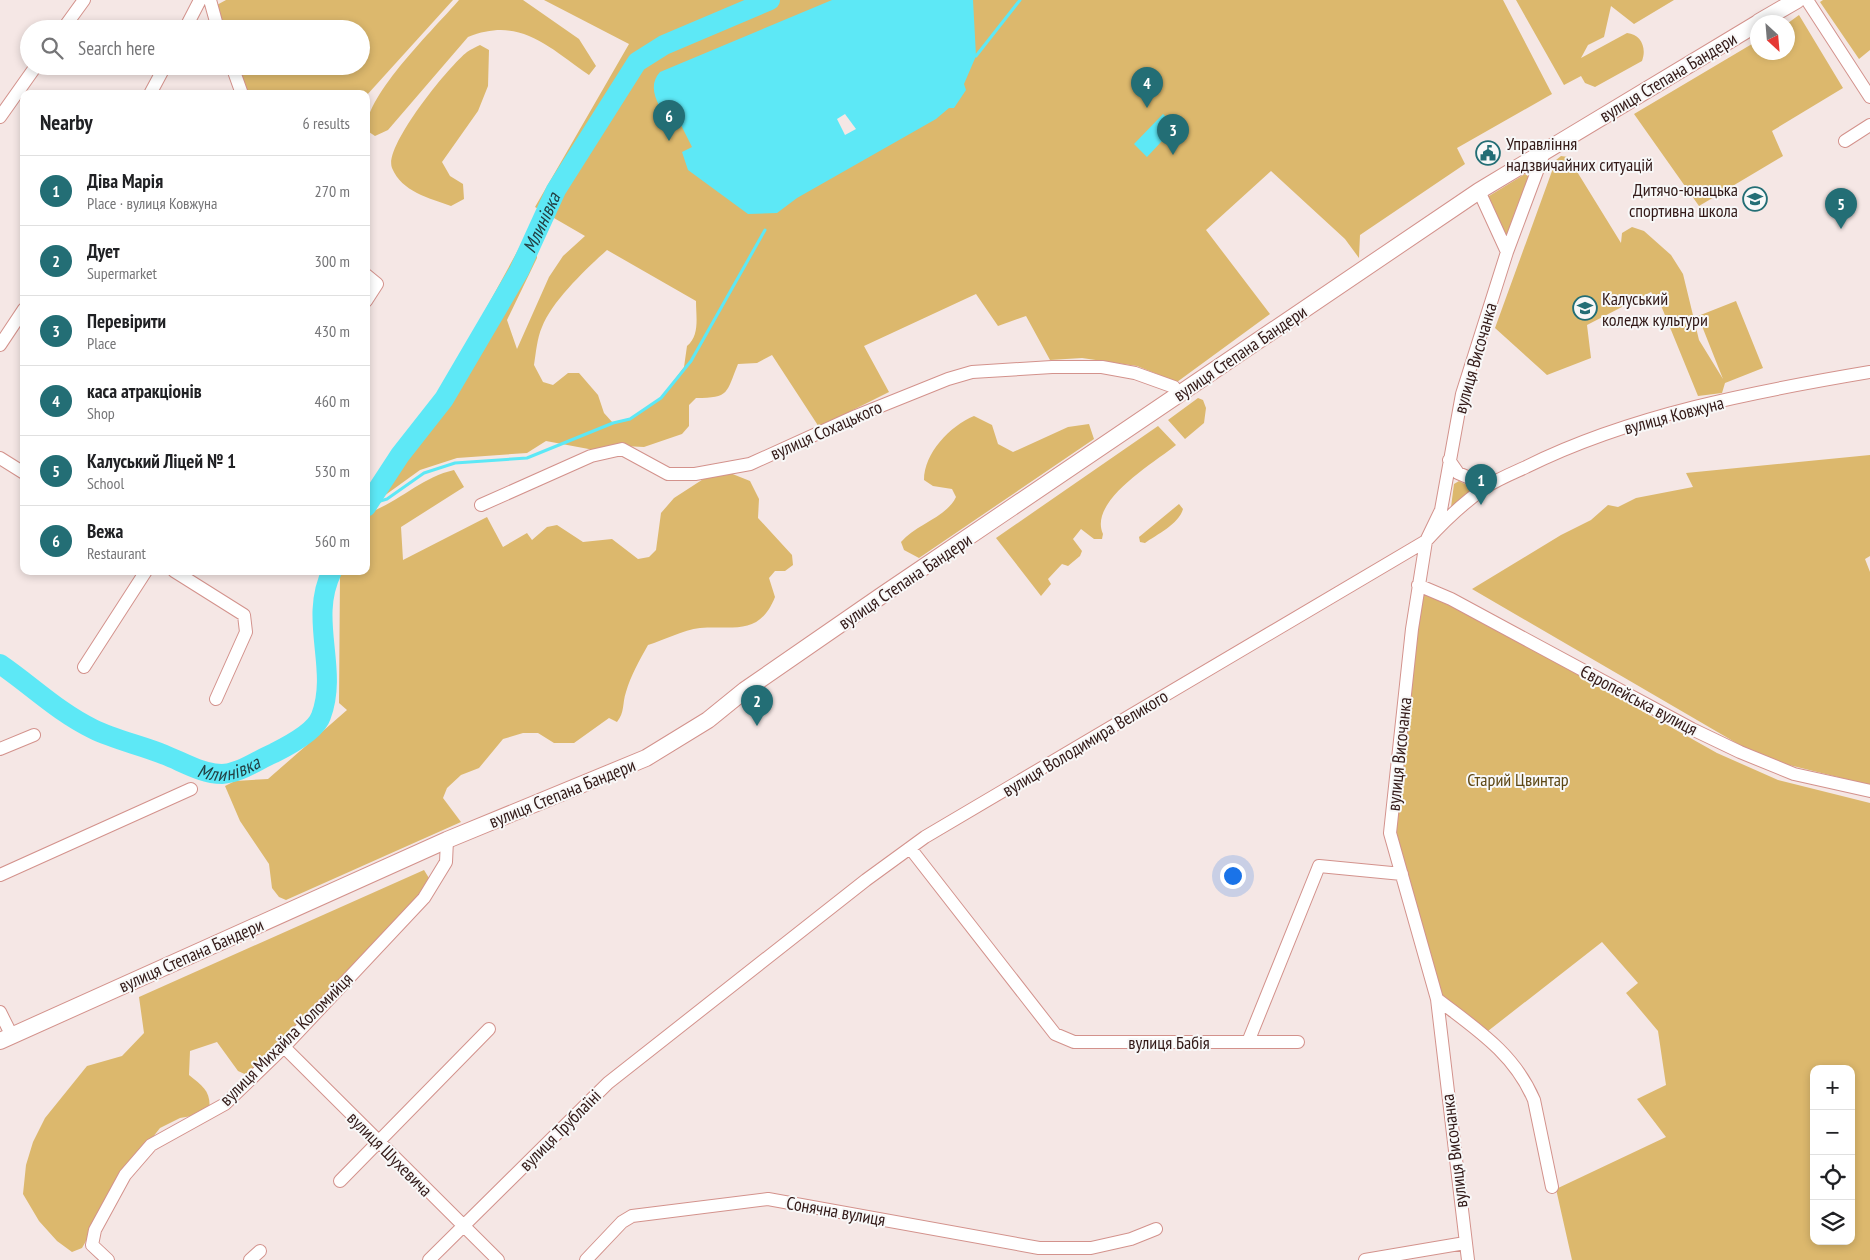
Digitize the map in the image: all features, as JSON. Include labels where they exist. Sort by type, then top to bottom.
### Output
[{"type":"main road","name":"вулиця Степана Бандери","points":[[1772,15],[1797,0]]},
{"type":"main road","name":"вулиця Степана Бандери","points":[[6,1038],[447,840],[646,758],[708,720],[745,690],[1479,191],[1750,28]]},
{"type":"street","points":[[70,20],[84,0]]},
{"type":"street","points":[[190,20],[200,0]]},
{"type":"street","points":[[210,0],[216,20]]},
{"type":"street","points":[[1806,0],[1870,98]]},
{"type":"street","points":[[0,117],[30,75]]},
{"type":"street","points":[[152,90],[160,75]]},
{"type":"street","points":[[235,75],[241,90]]},
{"type":"street","points":[[1845,141],[1870,125]]},
{"type":"street","name":"вулиця Височанка","points":[[1468,1260],[1437,999],[1390,833],[1418,585],[1426,540],[1441,510],[1462,394],[1507,252],[1545,150]]},
{"type":"street","points":[[1479,191],[1507,252]]},
{"type":"street","points":[[370,278],[377,284],[370,295]]},
{"type":"street","points":[[0,345],[20,325]]},
{"type":"street","name":"вулиця Сохацького","points":[[482,505],[591,456],[622,449],[668,474],[703,472],[750,464],[856,416],[948,379],[972,372],[1052,367],[1102,367],[1135,373],[1174,388],[1179,394]]},
{"type":"street","name":"вулиця Ковжуна","points":[[1426,540],[1452,513],[1488,486],[1556,452],[1630,425],[1740,397],[1870,372]]},
{"type":"street","points":[[0,458],[20,470]]},
{"type":"street","points":[[1449,460],[1458,473],[1488,486]]},
{"type":"street","name":"вулиця Володимира Великого","points":[[757,965],[910,848],[1426,540]]},
{"type":"street","points":[[84,667],[143,575]]},
{"type":"street","points":[[180,575],[244,615],[246,632],[216,699]]},
{"type":"street","name":"Європейська вулиця","points":[[1418,585],[1451,600],[1692,730],[1740,752],[1794,774],[1870,791]]},
{"type":"street","points":[[0,749],[34,735]]},
{"type":"street","points":[[0,875],[191,789]]},
{"type":"street","name":"вулиця Михайла Коломийця","points":[[108,1260],[92,1245],[95,1230],[125,1176],[151,1145],[225,1104],[284,1047],[424,898],[446,862],[447,840]]},
{"type":"street","name":"вулиця Бабія","points":[[910,848],[1055,1034],[1063,1039],[1074,1042],[1248,1042]]},
{"type":"street","points":[[1298,1042],[1248,1042],[1319,866],[1402,874]]},
{"type":"street","name":"вулиця Трублаїні","points":[[428,1260],[608,1083],[757,965]]},
{"type":"street","points":[[1437,999],[1485,1035],[1510,1059],[1530,1089],[1552,1187]]},
{"type":"street","points":[[0,1012],[6,1038]]},
{"type":"street","points":[[340,1181],[489,1029]]},
{"type":"street","name":"вулиця Шухевича","points":[[284,1047],[378,1143],[498,1260]]},
{"type":"street","name":"Сонячна вулиця","points":[[586,1260],[622,1222],[632,1216],[768,1199],[1039,1248],[1091,1254],[1156,1229]]},
{"type":"street","points":[[1365,1260],[1465,1243]]},
{"type":"street","points":[[250,1260],[260,1251]]},
{"type":"green space","points":[[226,0],[453,0],[370,92],[370,90],[246,90],[240,75],[370,75],[370,20],[219,20],[215,6]]},
{"type":"green space","points":[[459,0],[523,0],[579,39],[596,66],[589,75],[547,45],[519,32],[504,30],[487,31],[468,37],[388,130],[375,136],[370,133],[370,113],[377,98],[403,62]]},
{"type":"green space","points":[[544,0],[1503,0],[1552,94],[1457,148],[1465,164],[1360,235],[1359,258],[1345,239],[1271,171],[1206,230],[1270,314],[1177,382],[1137,366],[1082,358],[1050,360],[1026,316],[998,326],[976,294],[864,346],[889,392],[819,427],[772,355],[757,363],[738,364],[728,388],[721,395],[696,398],[689,405],[689,426],[682,434],[644,447],[623,446],[594,450],[546,441],[527,453],[457,458],[420,470],[384,496],[380,496],[405,455],[444,411],[439,395],[524,239],[537,247],[537,258],[507,320],[517,349],[549,277],[563,256],[585,236],[535,207],[629,44]],"holes":[[[607,250],[696,301],[696,331],[687,346],[684,367],[661,398],[630,419],[613,423],[604,413],[598,395],[579,373],[568,373],[553,385],[543,382],[534,365],[539,336],[547,317],[562,296]]]},
{"type":"green space","points":[[1516,0],[1674,0],[1634,24],[1611,6],[1604,37],[1588,45],[1581,58],[1627,33],[1636,36],[1642,42],[1644,51],[1642,61],[1595,87],[1585,83],[1581,76],[1564,85]]},
{"type":"green space","points":[[1823,0],[1870,0],[1870,50],[1859,59],[1820,2]]},
{"type":"green space","points":[[1799,15],[1843,88],[1772,131],[1783,156],[1699,206],[1634,114],[1750,45],[1750,60],[1795,60],[1795,18]]},
{"type":"green space","points":[[480,45],[489,50],[488,86],[478,111],[442,162],[450,176],[463,184],[464,199],[451,206],[425,197],[402,183],[392,168],[392,158],[397,143],[407,126],[433,89],[458,60]]},
{"type":"green space","points":[[1561,156],[1568,157],[1621,243],[1622,233],[1632,227],[1644,231],[1671,255],[1683,274],[1699,340],[1723,379],[1698,316],[1736,301],[1763,368],[1725,383],[1722,393],[1698,396],[1660,303],[1651,292],[1587,325],[1591,358],[1547,375],[1495,328],[1556,160]]},
{"type":"green space","points":[[1525,174],[1528,176],[1528,181],[1507,236],[1503,235],[1488,202],[1489,196]]},
{"type":"green space","points":[[1198,398],[1203,400],[1206,408],[1204,423],[1185,439],[1168,420]]},
{"type":"green space","points":[[974,416],[992,425],[998,444],[1013,452],[1068,427],[1089,424],[1094,439],[919,558],[904,550],[901,542],[915,530],[938,516],[956,497],[952,489],[933,486],[924,480],[928,460],[940,442],[956,426]]},
{"type":"green space","points":[[1158,426],[1176,445],[1139,472],[1114,496],[1105,509],[1101,521],[1102,539],[1094,539],[1081,529],[1073,539],[1082,551],[1080,556],[1068,566],[1062,564],[1048,579],[1051,584],[1041,596],[996,538]]},
{"type":"green space","points":[[1870,455],[1870,556],[1865,559],[1870,572],[1870,785],[1785,764],[1745,748],[1472,589],[1561,535],[1591,520],[1608,505],[1618,507],[1636,498],[1693,487],[1686,473]]},
{"type":"green space","points":[[454,470],[464,487],[401,527],[403,560],[487,517],[503,547],[527,533],[532,540],[547,527],[557,525],[583,542],[612,539],[638,559],[649,557],[656,550],[661,513],[674,498],[708,476],[730,473],[750,481],[759,499],[758,518],[792,555],[793,565],[785,571],[775,571],[769,578],[775,597],[769,610],[753,624],[694,629],[648,645],[630,680],[621,715],[617,722],[609,718],[574,743],[554,743],[538,733],[523,733],[503,739],[479,768],[461,775],[447,788],[443,798],[461,822],[286,900],[279,897],[272,888],[269,864],[240,821],[225,786],[235,781],[268,779],[347,710],[339,703],[340,575],[370,575],[371,512],[443,473]]},
{"type":"green space","points":[[1459,481],[1471,487],[1472,490],[1451,507],[1454,484]]},
{"type":"green space","points":[[1179,504],[1183,509],[1177,520],[1145,543],[1140,542],[1139,537]]},
{"type":"green space","name":"Старий Цвинтар","points":[[1418,585],[1717,753],[1778,780],[1870,803],[1870,1260],[1572,1260],[1556,1189],[1666,1137],[1637,1099],[1666,1085],[1658,1031],[1626,993],[1638,983],[1602,942],[1488,1031],[1437,999],[1390,833]]},
{"type":"green space","points":[[424,870],[432,883],[249,1076],[238,1071],[217,1042],[190,1051],[189,1075],[206,1091],[210,1106],[209,1113],[180,1118],[160,1128],[127,1170],[82,1248],[72,1252],[57,1241],[39,1221],[23,1194],[26,1165],[33,1142],[45,1118],[87,1066],[122,1056],[144,1033],[139,997]]},
{"type":"water","points":[[832,0],[973,0],[976,56],[964,84],[966,90],[954,108],[949,108],[936,119],[797,198],[777,213],[748,214],[688,170],[682,152],[692,147],[679,121],[668,123],[658,104],[654,91],[656,78],[660,72]]},
{"type":"water","points":[[1163,114],[1176,126],[1147,157],[1134,144]]},
{"type":"pier","points":[[845,114],[856,129],[845,135],[837,119]]},
{"type":"waterway","name":"Млинівка","points":[[370,501],[400,455],[444,399],[519,271],[556,190],[637,62],[664,45],[770,0]]},
{"type":"waterway","points":[[976,56],[1020,0]]},
{"type":"waterway","points":[[370,504],[387,499],[424,473],[455,463],[527,458],[613,423],[630,419],[661,398],[691,361],[765,230]]},
{"type":"waterway","name":"Млинівка","points":[[0,664],[68,715],[101,733],[156,751],[207,772],[229,773],[249,766],[294,742],[318,722],[326,698],[327,680],[323,608],[325,589],[330,575]]},
{"type":"place","name":"каса атракціонів","points":[[1147,108]]},
{"type":"place","name":"Вежа","points":[[669,141]]},
{"type":"place","name":"Управління надзвичайних ситуацій","points":[[1488,153]]},
{"type":"place","name":"Перевірити","points":[[1173,155]]},
{"type":"place","name":"Дитячо-юнацька спортивна школа","points":[[1755,199]]},
{"type":"place","name":"Калуський Ліцей № 1","points":[[1841,229]]},
{"type":"place","name":"Калуський коледж культури","points":[[1585,308]]},
{"type":"place","name":"Діва Марія","points":[[1481,505]]},
{"type":"place","name":"Дует","points":[[757,726]]}]
